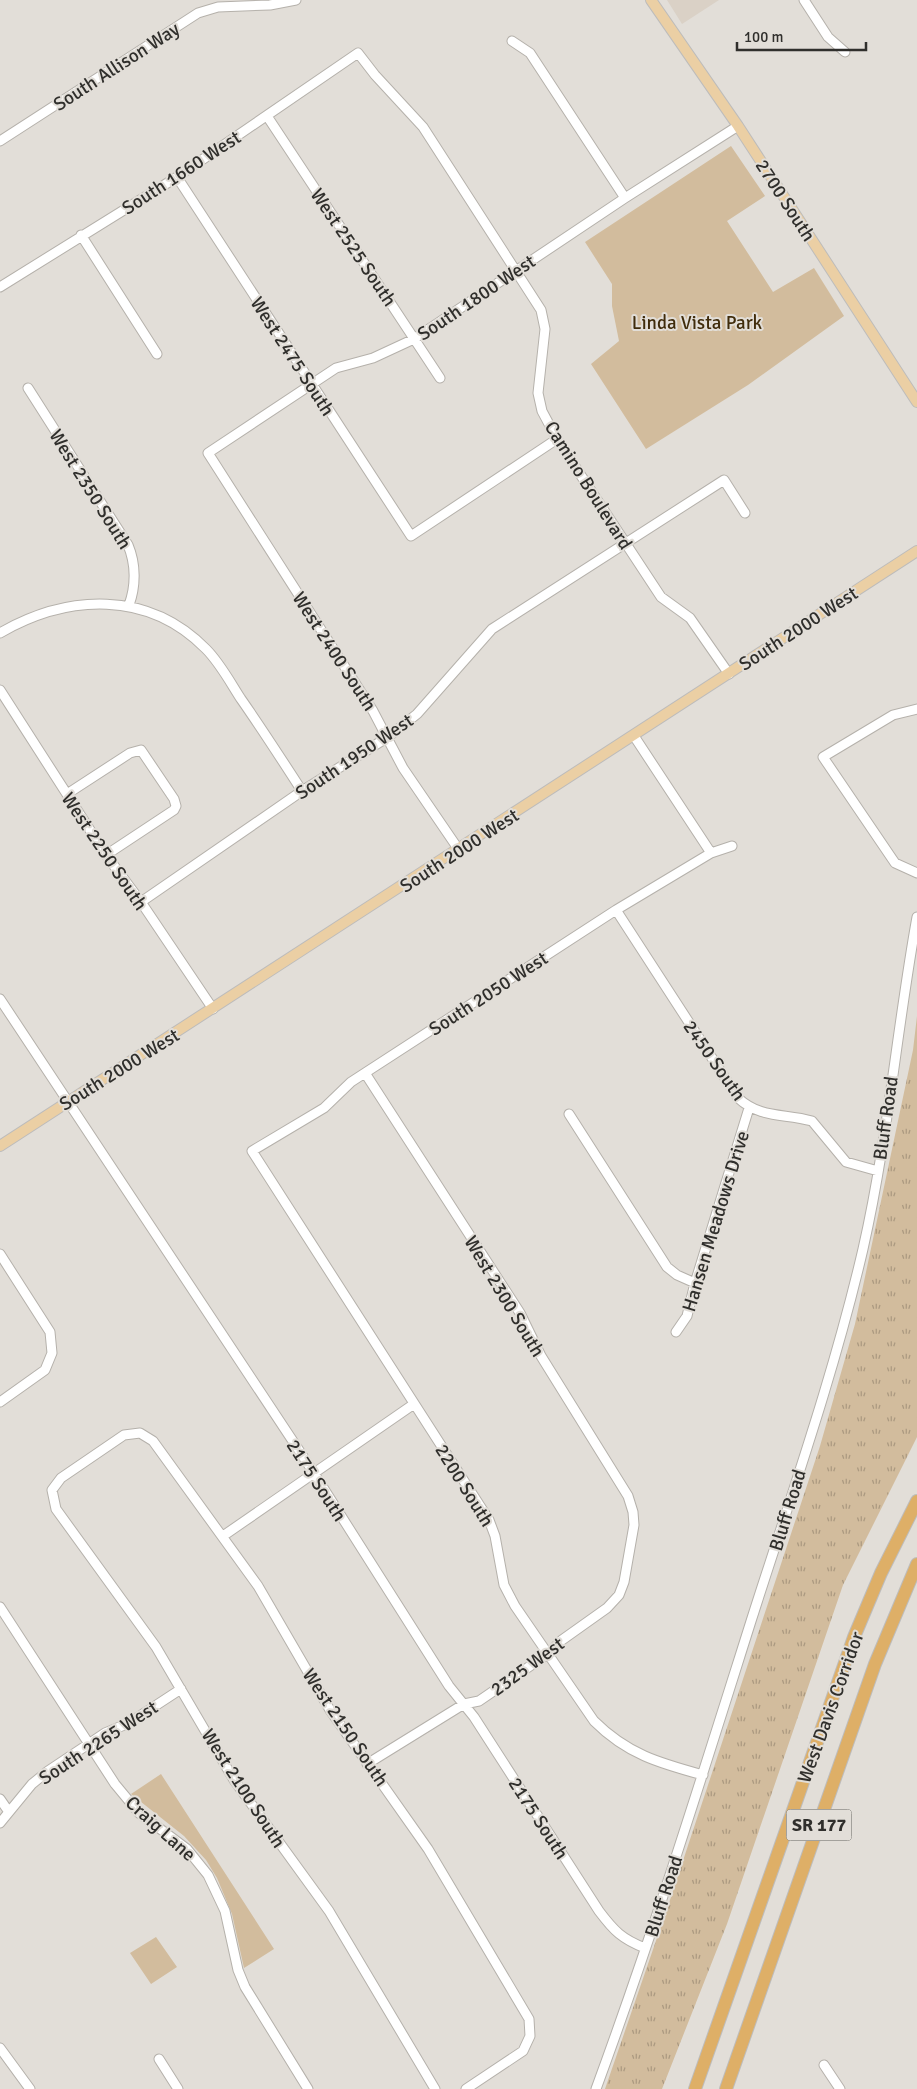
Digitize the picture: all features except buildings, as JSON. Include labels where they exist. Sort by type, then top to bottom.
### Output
[{"type":"highway","name":"West Davis Corridor","points":[[695,2089],[854,1637],[880,1573],[917,1500]]},
{"type":"highway","name":"West Davis Corridor","points":[[726,2089],[876,1664],[917,1564]]},
{"type":"main road","name":"2700 South","points":[[651,0],[738,126],[917,402]]},
{"type":"main road","name":"South 2000 West","points":[[0,1146],[67,1101],[459,850],[917,551]]},
{"type":"street","name":"South Allison Way","points":[[0,141],[198,13],[243,2],[270,5],[296,0]]},
{"type":"street","points":[[804,0],[828,37],[846,52]]},
{"type":"street","points":[[512,42],[530,53],[625,198]]},
{"type":"street","name":"South 1660 West","points":[[0,287],[177,176],[358,53]]},
{"type":"street","name":"Camino Boulevard","points":[[358,53],[375,75],[423,127],[517,269],[541,310],[545,329],[538,393],[542,411],[557,439],[661,597],[690,618],[729,674]]},
{"type":"street","name":"West 2525 South","points":[[267,116],[440,378]]},
{"type":"street","name":"South 1800 West","points":[[208,453],[336,368],[373,358],[414,339],[625,198],[738,126]]},
{"type":"street","name":"West 2475 South","points":[[177,176],[411,536],[557,439]]},
{"type":"street","points":[[81,235],[157,354]]},
{"type":"street","name":"West 2350 South","points":[[28,388],[128,545],[133,558],[134,574],[129,605]]},
{"type":"street","name":"West 2400 South","points":[[208,453],[388,737],[403,768],[459,850]]},
{"type":"street","name":"South 1950 West","points":[[141,902],[302,791],[388,737],[417,714],[492,629],[625,543],[724,480],[745,513]]},
{"type":"street","points":[[0,633],[15,624],[72,605],[129,605],[174,625],[206,649],[216,661],[302,791]]},
{"type":"street","name":"West 2250 South","points":[[0,690],[106,855],[141,902],[213,1009]]},
{"type":"street","points":[[917,709],[893,715],[823,757],[895,863],[917,873]]},
{"type":"street","points":[[634,736],[710,853]]},
{"type":"street","points":[[66,794],[136,750],[141,750],[150,763],[176,806],[106,855]]},
{"type":"street","name":"South 2050 West","points":[[252,1151],[324,1108],[351,1082],[616,910],[710,853],[732,846]]},
{"type":"street","name":"2450 South","points":[[616,910],[738,1098],[749,1108],[771,1115],[812,1121],[846,1162],[878,1171]]},
{"type":"street","name":"Bluff Road","points":[[596,2089],[703,1774],[836,1351],[863,1248],[878,1171],[905,982],[917,917]]},
{"type":"street","name":"2175 South","points":[[0,999],[313,1472],[449,1686],[474,1717],[599,1911],[613,1929],[626,1940],[645,1948]]},
{"type":"street","name":"West 2300 South","points":[[365,1073],[520,1313],[541,1356],[628,1496],[634,1525]]},
{"type":"street","name":"Hansen Meadows Drive","points":[[676,1332],[687,1316],[695,1283],[749,1108]]},
{"type":"street","points":[[569,1114],[667,1267],[677,1275],[695,1283]]},
{"type":"street","name":"2200 South","points":[[252,1151],[489,1520],[496,1536],[504,1585],[515,1606],[594,1721],[608,1736],[628,1749],[653,1761],[703,1774]]},
{"type":"street","points":[[0,1254],[50,1332],[52,1353],[45,1370],[0,1402]]},
{"type":"street","points":[[223,1536],[414,1404]]},
{"type":"street","name":"West 2150 South","points":[[52,1490],[61,1478],[124,1434],[140,1433],[153,1441],[258,1586],[330,1710],[428,1849],[529,2019],[530,2036],[523,2051],[466,2089]]},
{"type":"street","name":"West 2100 South","points":[[52,1490],[56,1509],[156,1647],[234,1780],[329,1911],[435,2089]]},
{"type":"street","name":"2325 West","points":[[367,1764],[464,1704],[479,1701],[548,1653],[562,1640],[607,1608],[619,1595],[624,1582],[634,1525]]},
{"type":"street","name":"Craig Lane","points":[[0,1607],[115,1784],[140,1813],[187,1849],[208,1875],[225,1911],[238,1970],[244,1986],[308,2089]]},
{"type":"street","name":"South 2265 West","points":[[0,1823],[32,1784],[48,1771],[105,1733],[130,1723],[181,1689]]},
{"type":"street","points":[[0,1799],[9,1812]]},
{"type":"street","points":[[1,2051],[30,2089]]},
{"type":"street","points":[[159,2059],[178,2089]]},
{"type":"street","points":[[824,2065],[835,2088]]},
{"type":"shaded area","points":[[667,0],[719,0],[682,24]]},
{"type":"green space","name":"Linda Vista Park","points":[[731,146],[765,196],[727,221],[773,292],[814,268],[844,316],[748,385],[646,449],[591,364],[619,341],[612,306],[612,284],[585,242]]},
{"type":"green space","points":[[917,1016],[917,1437],[843,1585],[727,1924],[662,2089],[605,2089],[670,1900],[820,1446],[855,1324],[913,1050]]},
{"type":"green space","points":[[161,1774],[274,1949],[244,1968],[232,1914],[217,1878],[206,1860],[184,1836],[131,1794]]},
{"type":"green space","points":[[156,1937],[177,1967],[151,1984],[130,1953]]}]
